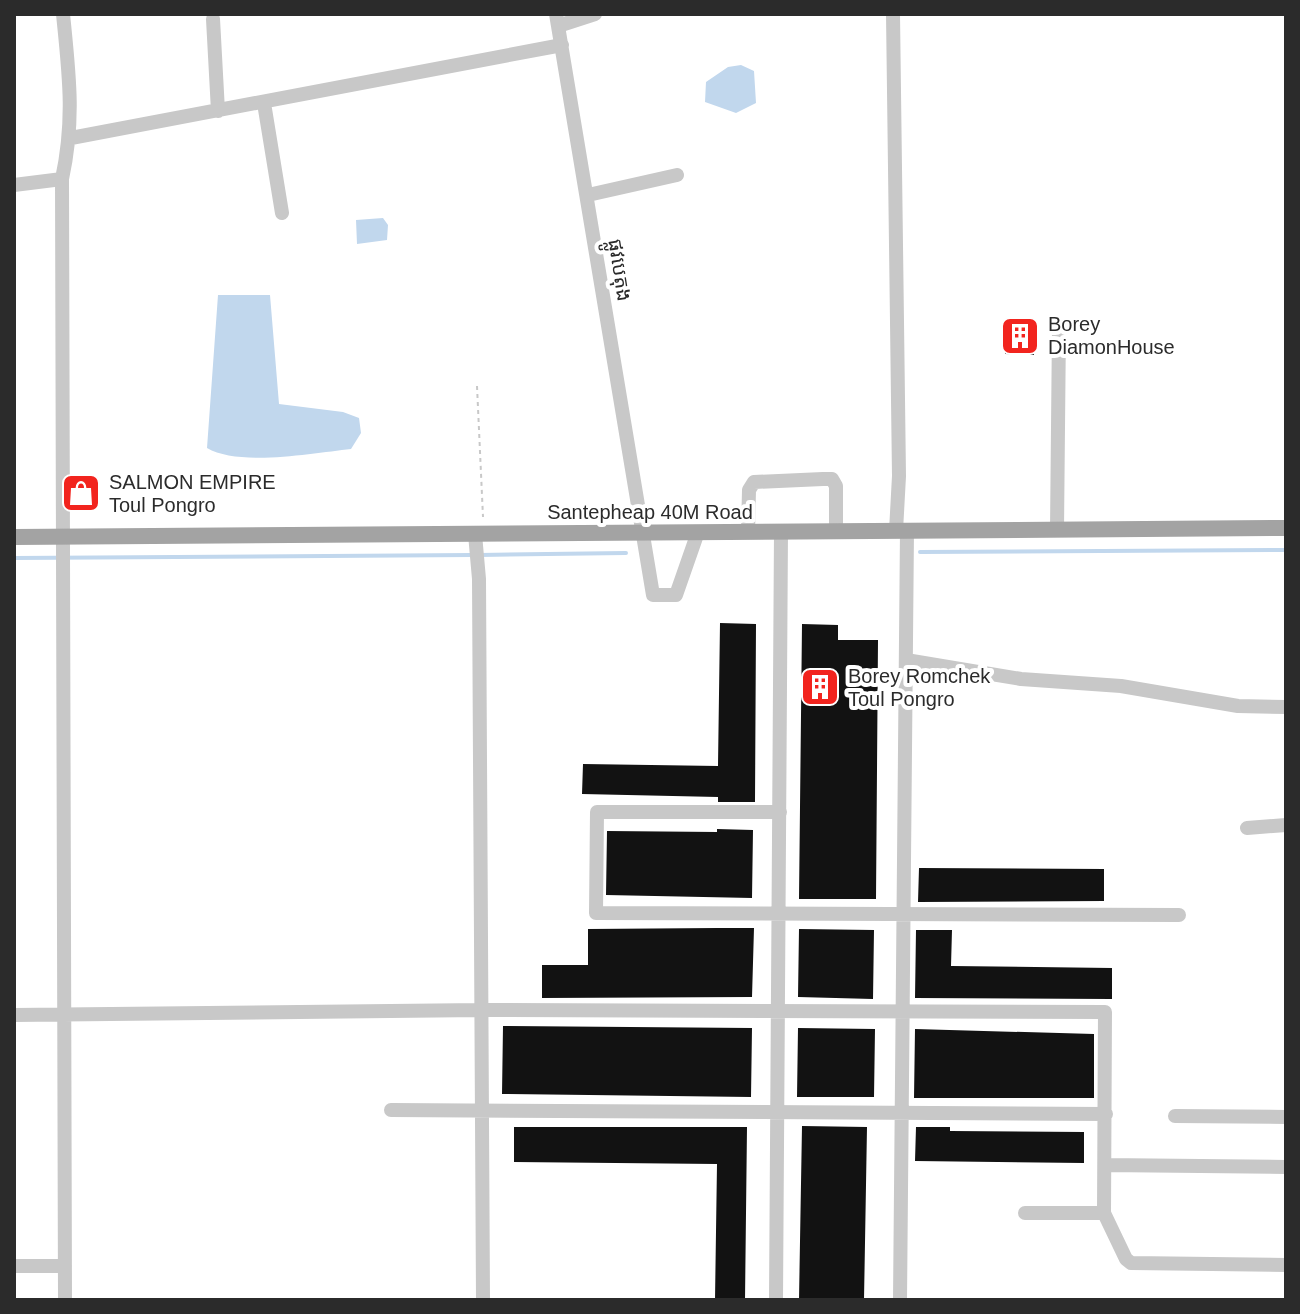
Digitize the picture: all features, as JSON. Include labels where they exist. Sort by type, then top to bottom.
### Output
[{"type":"main road","name":"Santepheap 40M Road","points":[[14,537],[62,543],[698,532],[1286,528]]},
{"type":"street","points":[[63,14],[73,106],[71,138],[62,179],[65,1300]]},
{"type":"street","points":[[557,20],[595,14]]},
{"type":"street","points":[[893,14],[899,476],[906,660],[900,1300]]},
{"type":"street","points":[[213,19],[218,111]]},
{"type":"street","name":"ផ្លូវបេតុង","points":[[557,20],[588,195],[640,533],[653,595],[676,595],[698,532]]},
{"type":"street","points":[[71,138],[562,45]]},
{"type":"street","points":[[264,103],[282,213]]},
{"type":"street","points":[[588,195],[677,175]]},
{"type":"street","points":[[14,185],[62,179]]},
{"type":"street","points":[[1057,530],[1059,326]]},
{"type":"street","points":[[748,532],[749,490],[754,482],[823,479],[832,479],[836,486],[836,531]]},
{"type":"street","points":[[776,1300],[781,531]]},
{"type":"street","points":[[479,538],[483,1300]]},
{"type":"street","points":[[906,660],[1021,679],[1121,686],[1238,706],[1286,707]]},
{"type":"street","points":[[780,812],[597,812],[596,913],[1179,915]]},
{"type":"street","points":[[1247,828],[1286,825]]},
{"type":"street","points":[[14,1015],[481,1010],[1105,1012],[1104,1213],[1131,1263],[1286,1265]]},
{"type":"street","points":[[391,1110],[1106,1114]]},
{"type":"street","points":[[1175,1116],[1286,1117]]},
{"type":"street","points":[[1105,1165],[1286,1167]]},
{"type":"street","points":[[1025,1213],[1104,1213]]},
{"type":"street","points":[[14,1266],[65,1266]]},
{"type":"path","points":[[477,386],[479,538]]},
{"type":"water","points":[[741,65],[754,71],[756,103],[736,113],[705,102],[706,82],[728,67]]},
{"type":"water","points":[[383,218],[388,225],[387,240],[357,244],[356,220]]},
{"type":"water","points":[[218,295],[270,295],[279,404],[343,412],[359,418],[361,433],[351,449],[257,458],[221,454],[207,448]]},
{"type":"building","name":"Borey DiamonHouse","points":[[1006,318],[1034,318],[1034,355],[1005,354]]},
{"type":"building","points":[[720,623],[756,624],[755,802],[718,802],[718,797],[582,794],[583,764],[718,766]]},
{"type":"building","points":[[802,624],[838,625],[838,640],[878,640],[876,899],[799,899]]},
{"type":"building","points":[[717,829],[753,830],[752,898],[606,895],[607,831],[717,832]]},
{"type":"building","points":[[919,868],[1104,869],[1104,901],[918,902]]},
{"type":"building","points":[[754,928],[752,997],[542,998],[542,965],[588,965],[588,929]]},
{"type":"building","points":[[799,929],[874,930],[873,999],[798,997]]},
{"type":"building","points":[[916,930],[952,930],[951,966],[1112,968],[1112,999],[915,998]]},
{"type":"building","points":[[503,1026],[752,1028],[751,1097],[502,1094]]},
{"type":"building","points":[[798,1028],[875,1029],[874,1097],[797,1097]]},
{"type":"building","points":[[915,1029],[1094,1034],[1094,1098],[914,1098]]},
{"type":"building","points":[[802,1126],[867,1127],[864,1300],[799,1300]]},
{"type":"building","points":[[514,1127],[747,1127],[745,1300],[715,1300],[717,1164],[514,1162]]},
{"type":"building","points":[[916,1127],[950,1127],[950,1131],[1084,1132],[1084,1163],[915,1161]]},
{"type":"waterway","points":[[920,552],[1286,550]]},
{"type":"waterway","points":[[480,555],[626,553]]},
{"type":"waterway","points":[[14,558],[472,555]]},
{"type":"place","name":"Borey DiamonHouse","points":[[1020,336]]},
{"type":"place","name":"SALMON EMPIRE Toul Pongro","points":[[81,493]]},
{"type":"place","name":"Borey Romchek Toul Pongro","points":[[820,687]]}]
